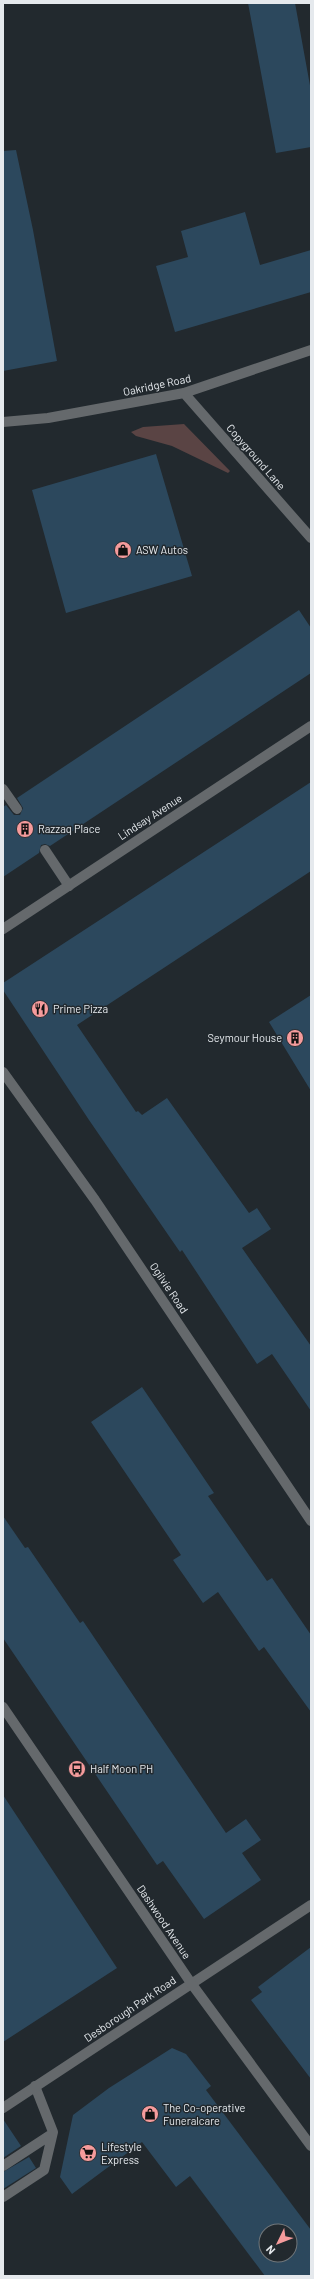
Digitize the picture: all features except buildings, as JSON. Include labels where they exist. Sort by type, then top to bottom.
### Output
[{"type":"street","name":"Oakridge Road","points":[[3,422],[48,418],[184,393],[311,350]]},
{"type":"street","name":"Copyground Lane","points":[[184,393],[311,538]]},
{"type":"street","name":"Lindsay Avenue","points":[[3,929],[311,726]]},
{"type":"street","points":[[3,789],[17,809]]},
{"type":"street","points":[[45,850],[69,886]]},
{"type":"street","name":"Ogilvie Road","points":[[3,1072],[95,1200],[311,1521]]},
{"type":"street","name":"Dashwood Avenue","points":[[3,1708],[191,1983],[311,2146]]},
{"type":"street","name":"Desborough Park Road","points":[[3,2108],[311,1904]]},
{"type":"street","points":[[3,2197],[44,2170],[52,2134],[35,2086]]},
{"type":"street","points":[[3,2166],[52,2134]]},
{"type":"shaded area","points":[[184,424],[230,471],[228,473],[172,446],[136,436],[131,432],[143,427]]},
{"type":"place","name":"ASW Autos","points":[[123,550]]},
{"type":"place","name":"Razzaq Place","points":[[25,829]]},
{"type":"place","name":"Prime Pizza","points":[[40,1009]]},
{"type":"place","name":"Seymour House","points":[[295,1038]]},
{"type":"place","name":"Half Moon PH","points":[[77,1769]]},
{"type":"place","name":"The Co-operative Funeralcare","points":[[150,2114]]},
{"type":"place","name":"Lifestyle Express","points":[[88,2153]]}]
